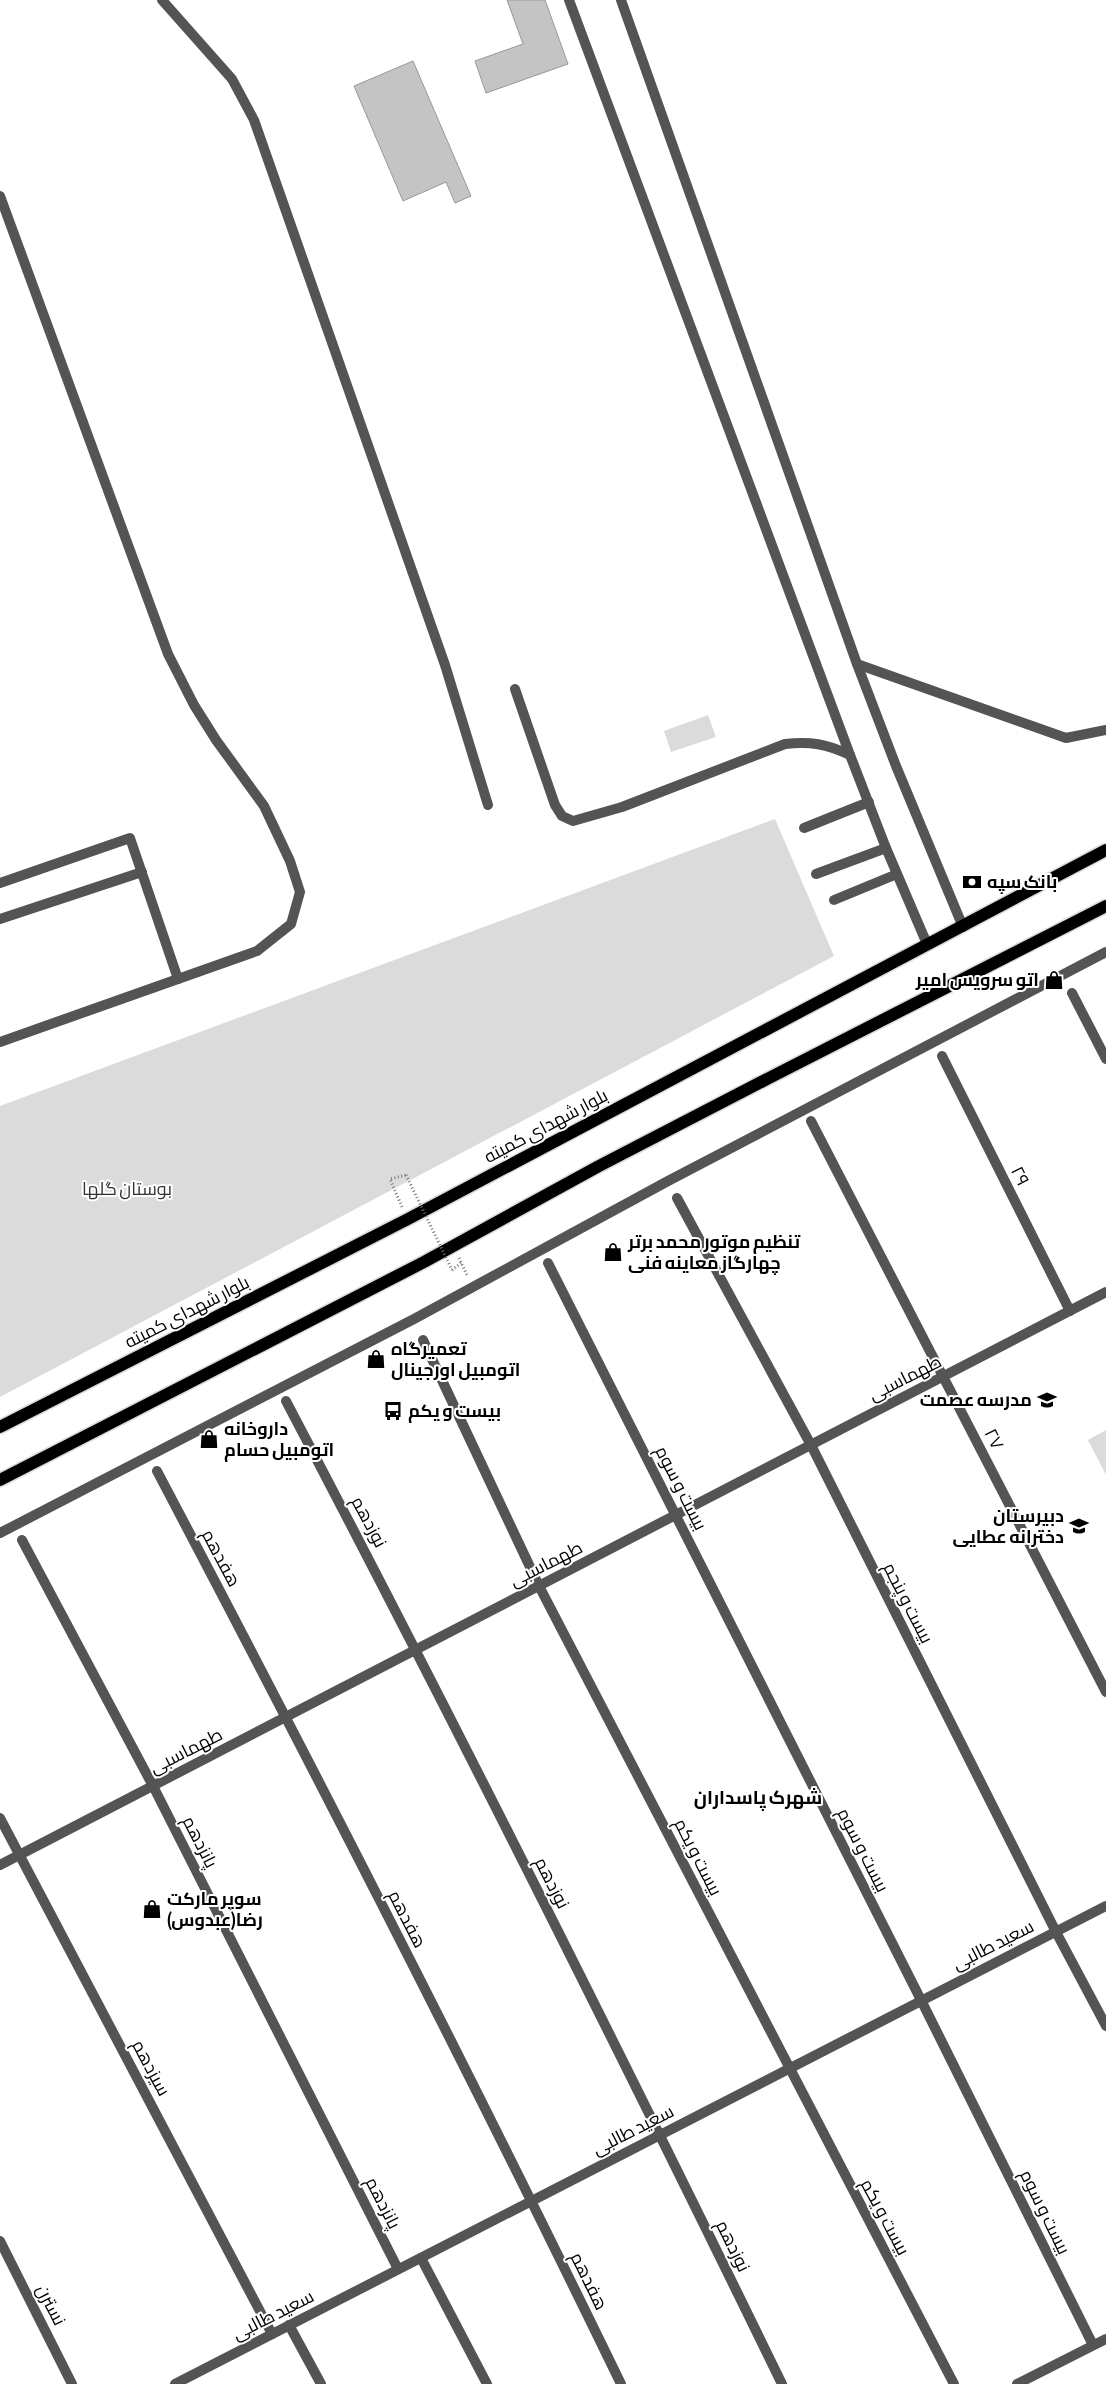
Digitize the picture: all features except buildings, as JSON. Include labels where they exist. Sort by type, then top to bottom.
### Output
[{"type":"main road","name":"بلوار شهدای کمیته","points":[[0,1427],[408,1219],[1106,850]]},
{"type":"main road","points":[[0,1480],[431,1258],[599,1166],[761,1082],[1104,908]]},
{"type":"street","points":[[162,0],[232,79],[254,120],[445,665],[488,805]]},
{"type":"street","points":[[570,0],[850,755],[886,848],[927,944]]},
{"type":"street","points":[[621,0],[857,664],[896,766],[963,927]]},
{"type":"street","points":[[0,196],[168,654],[207,726],[264,806],[290,861],[300,892],[291,924],[257,952],[0,1042]]},
{"type":"street","points":[[857,664],[1066,738],[1106,730]]},
{"type":"street","points":[[515,689],[555,804],[562,816],[573,821],[622,807],[785,744],[806,741],[829,745],[850,755]]},
{"type":"street","points":[[804,828],[869,802]]},
{"type":"street","points":[[0,883],[130,838],[178,979]]},
{"type":"street","points":[[816,874],[886,848]]},
{"type":"street","points":[[0,919],[142,872]]},
{"type":"street","points":[[834,900],[897,874]]},
{"type":"street","points":[[0,1533],[414,1319],[668,1180],[1106,952]]},
{"type":"street","points":[[1072,993],[1106,1059]]},
{"type":"street","name":"۲۹","points":[[942,1056],[1070,1311]]},
{"type":"street","name":"۲۷","points":[[811,1121],[1106,1692]]},
{"type":"street","name":"بیست و پنجم","points":[[677,1198],[811,1445],[1056,1932],[1106,2026]]},
{"type":"street","name":"بیست و سوم","points":[[548,1263],[921,2000],[1093,2345]]},
{"type":"street","name":"طهماسبی","points":[[0,1865],[1106,1292]]},
{"type":"street","name":"بیست و یکم","points":[[424,1340],[539,1586],[954,2384]]},
{"type":"street","name":"نوزدهم","points":[[286,1401],[417,1649],[660,2134],[782,2384]]},
{"type":"street","name":"هفدهم","points":[[157,1471],[286,1717],[532,2200],[621,2384]]},
{"type":"street","name":"پانزدهم","points":[[22,1540],[153,1786],[398,2269]]},
{"type":"street","name":"سیزدهم","points":[[0,1818],[272,2334]]},
{"type":"street","name":"سعید طالبی","points":[[175,2384],[1106,1906]]},
{"type":"street","name":"نسترن","points":[[0,2241],[72,2384]]},
{"type":"street","points":[[421,2258],[487,2384]]},
{"type":"street","points":[[289,2325],[321,2384]]},
{"type":"street","points":[[1016,2384],[1106,2338]]},
{"type":"path","points":[[408,1219],[390,1179],[406,1175],[452,1270],[461,1262]]},
{"type":"green space","points":[[708,715],[716,737],[671,752],[664,731]]},
{"type":"green space","name":"بوستان گلها","points":[[775,819],[834,956],[0,1397],[0,1106]]},
{"type":"green space","points":[[1106,1430],[1106,1475],[1088,1440]]},
{"type":"place","name":"بانک سپه","points":[[972,882]]},
{"type":"place","name":"اتو سرویس امیر","points":[[1054,980]]},
{"type":"place","name":"تنظیم موتور محمد برتر چهارگاز معاینه فنی","points":[[613,1252]]},
{"type":"place","name":"تعمیرگاه اتومبیل اورجینال","points":[[376,1359]]},
{"type":"place","name":"مدرسه عصمت","points":[[1047,1400]]},
{"type":"place","name":"بیست و یکم","points":[[393,1411]]},
{"type":"place","name":"داروخانه اتومبیل حسام","points":[[209,1439]]},
{"type":"place","name":"دبیرستان دخترانه عطایی","points":[[1079,1526]]},
{"type":"place","name":"سوپر مارکت رضا(عبدوس)","points":[[152,1909]]},
{"type":"district","name":"شهرک پاسداران","points":[[758,1797]]}]
